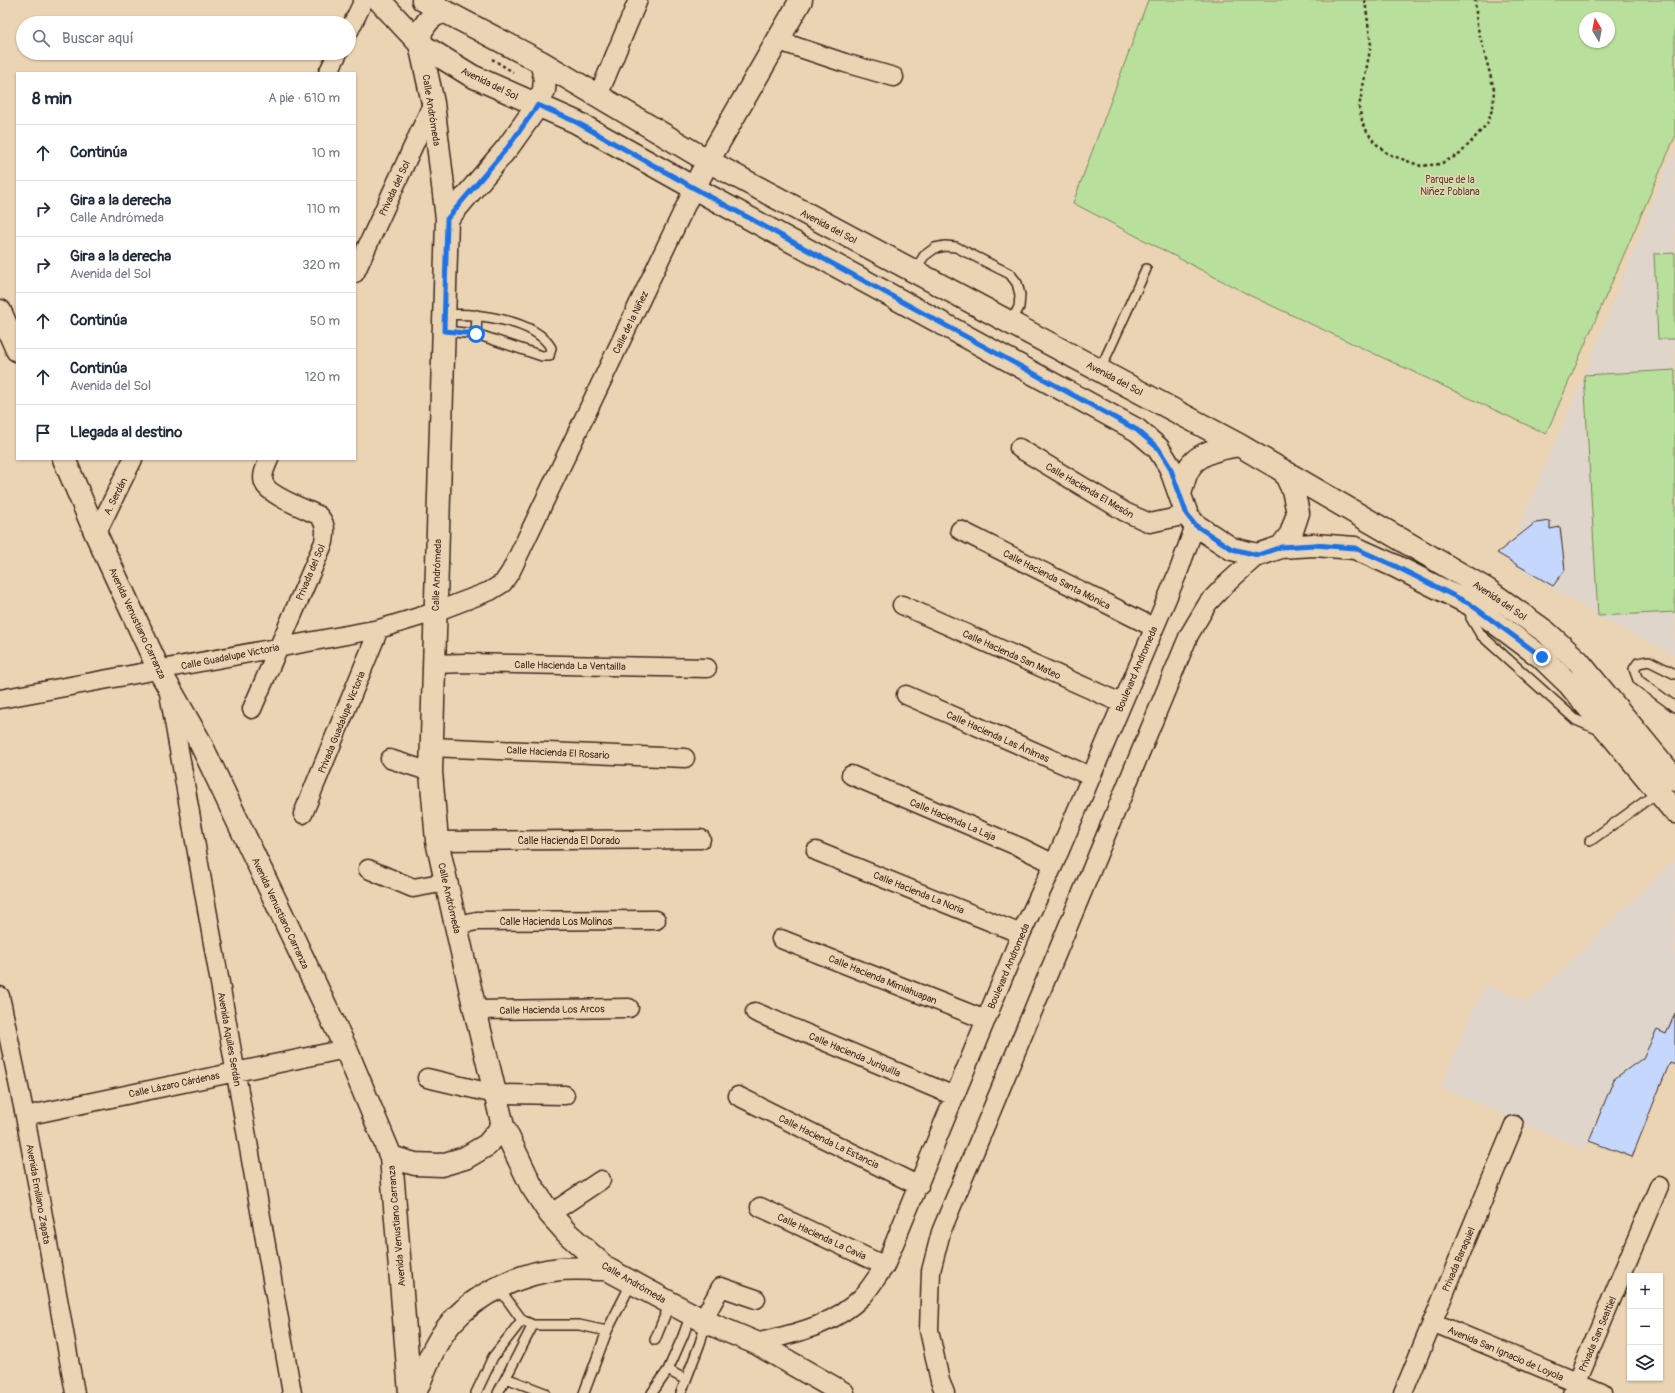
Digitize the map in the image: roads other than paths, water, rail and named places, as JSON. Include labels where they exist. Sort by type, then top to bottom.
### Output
[{"type":"main road","name":"Avenida del Sol","points":[[379,0],[420,44],[472,76],[576,122],[1137,430],[1158,448],[1170,467],[1180,493]]},
{"type":"main road","name":"Avenida del Sol","points":[[423,0],[541,62],[708,161],[1100,370],[1239,446]]},
{"type":"main road","name":"Calle de la Niñez","points":[[694,188],[776,40],[801,0]]},
{"type":"main road","name":"Calle Andrómeda","points":[[444,12],[428,21],[421,31],[420,44],[433,103],[447,219],[430,772],[437,841],[475,1010],[504,1126],[531,1185],[550,1214],[567,1233],[607,1269],[699,1318],[756,1343],[843,1393]]},
{"type":"main road","points":[[447,219],[508,147],[538,105],[544,90],[545,78],[541,62]]},
{"type":"main road","points":[[0,310],[16,348]]},
{"type":"main road","points":[[1239,446],[1284,471],[1293,490],[1298,514],[1291,534],[1281,547],[1258,555],[1232,549],[1191,520],[1180,493],[1187,470],[1201,455],[1221,448],[1239,446]]},
{"type":"main road","name":"Avenida Venustiano Carranza","points":[[64,460],[96,534],[163,677],[203,749],[346,1050],[391,1157],[410,1393]]},
{"type":"main road","name":"Avenida del Sol","points":[[1284,471],[1486,589],[1546,632],[1578,662],[1666,786],[1675,812]]},
{"type":"main road","name":"Avenida del Sol","points":[[1281,547],[1314,545],[1355,548],[1395,566],[1470,604],[1542,657],[1569,684],[1608,732],[1666,786]]},
{"type":"main road","points":[[391,1157],[415,1164],[441,1165],[471,1155],[487,1145],[504,1126]]},
{"type":"main road","points":[[415,1393],[430,1356],[451,1323],[484,1294],[525,1277],[561,1269],[607,1269]]},
{"type":"street","points":[[356,16],[364,0]]},
{"type":"street","points":[[598,96],[638,0]]},
{"type":"street","points":[[776,40],[845,63],[894,77]]},
{"type":"street","points":[[328,72],[334,60]]},
{"type":"street","name":"Privada del Sol","points":[[356,271],[433,103]]},
{"type":"street","name":"Calle de la Niñez","points":[[435,612],[490,591],[503,583],[511,571],[694,188]]},
{"type":"street","name":"Calle Hacienda El Mesón","points":[[1019,448],[1125,512],[1150,523],[1191,520]]},
{"type":"street","name":"A. Serdán","points":[[96,534],[133,460]]},
{"type":"street","name":"Privada del Sol","points":[[252,709],[324,542],[326,531],[324,521],[318,514],[268,490],[263,482],[263,472],[269,460]]},
{"type":"street","name":"Boulevard Andromeda","points":[[756,1343],[813,1328],[840,1314],[863,1295],[885,1266],[1022,934],[1054,864],[1121,703],[1179,570],[1191,520]]},
{"type":"street","name":"Calle Hacienda Santa Mónica","points":[[960,530],[1154,627]]},
{"type":"street","points":[[945,1393],[940,1381],[929,1330],[931,1271],[941,1232],[1189,635],[1208,603],[1258,555]]},
{"type":"street","name":"Calle Hacienda San Mateo","points":[[902,605],[1121,703]]},
{"type":"street","name":"Calle Guadalupe Victoria","points":[[0,699],[163,677],[279,647],[379,629],[435,612]]},
{"type":"street","name":"Privada Guadalupe Victoria","points":[[303,814],[379,629]]},
{"type":"street","name":"Calle Hacienda La Ventailla","points":[[433,664],[466,663],[707,668]]},
{"type":"street","name":"Avenida Aquiles Serdán","points":[[163,677],[236,1071],[292,1393]]},
{"type":"street","name":"Calle Hacienda Las Ánimas","points":[[906,695],[1090,776]]},
{"type":"street","name":"Calle Hacienda El Rosario","points":[[431,747],[459,747],[685,758]]},
{"type":"street","points":[[390,759],[430,772]]},
{"type":"street","name":"Calle Hacienda La Laja","points":[[851,775],[1022,848],[1054,864]]},
{"type":"street","name":"Calle Hacienda El Dorado","points":[[437,841],[701,839]]},
{"type":"street","name":"Calle Hacienda La Noria","points":[[816,850],[1022,934]]},
{"type":"street","points":[[368,869],[413,888],[446,882]]},
{"type":"street","name":"Calle Hacienda Los Molinos","points":[[456,925],[477,921],[656,920]]},
{"type":"street","name":"Calle Hacienda Mimiahuapan","points":[[781,939],[986,1020]]},
{"type":"street","name":"Avenida Emiliano Zapata","points":[[0,996],[25,1116],[75,1393]]},
{"type":"street","name":"Calle Hacienda Los Arcos","points":[[475,1010],[629,1008]]},
{"type":"street","name":"Calle Hacienda Juriquilla","points":[[755,1012],[954,1096]]},
{"type":"street","name":"Calle Lázaro Cárdenas","points":[[25,1116],[236,1071],[346,1050]]},
{"type":"street","points":[[427,1078],[495,1094],[565,1095]]},
{"type":"street","name":"Calle Hacienda La Estancia","points":[[738,1096],[919,1186]]},
{"type":"street","name":"Privada Baraquiel","points":[[1403,1393],[1514,1125]]},
{"type":"street","points":[[550,1214],[600,1180]]},
{"type":"street","name":"Privada San Sealtiel","points":[[1575,1388],[1659,1186]]},
{"type":"street","name":"Calle Hacienda La Cavia","points":[[760,1207],[885,1266]]},
{"type":"street","points":[[699,1318],[709,1309],[721,1287],[756,1299]]},
{"type":"street","name":"Avenida San Ignacio de Loyola","points":[[1432,1322],[1575,1388],[1602,1393]]},
{"type":"lane","points":[[915,271],[924,256],[935,248],[945,246],[956,247],[1010,274],[1017,283],[1020,295],[1018,307],[1011,323]]},
{"type":"lane","points":[[1100,370],[1146,269]]},
{"type":"lane","points":[[476,334],[477,315]]},
{"type":"lane","points":[[477,315],[508,320],[539,335],[547,341],[551,348],[549,356],[542,356],[444,323],[477,315]]},
{"type":"lane","points":[[1675,674],[1649,661],[1638,663],[1634,669],[1638,680],[1675,707]]},
{"type":"lane","points":[[1590,840],[1666,786]]},
{"type":"lane","points":[[584,1393],[607,1331],[632,1282]]},
{"type":"lane","points":[[498,1287],[522,1320],[533,1325],[579,1325],[607,1331]]},
{"type":"lane","points":[[655,1340],[670,1303]]},
{"type":"lane","points":[[652,1393],[668,1370],[683,1336],[699,1318]]},
{"type":"lane","points":[[681,1393],[686,1380],[699,1318]]},
{"type":"lane","points":[[476,1393],[493,1357],[522,1320]]},
{"type":"lane","points":[[498,1393],[533,1325]]},
{"type":"lane","points":[[668,1370],[686,1380]]},
{"type":"lane","points":[[506,1378],[545,1393]]},
{"type":"park label","name":"Parque de la Niñez Poblana","points":[[1450,184]]}]
